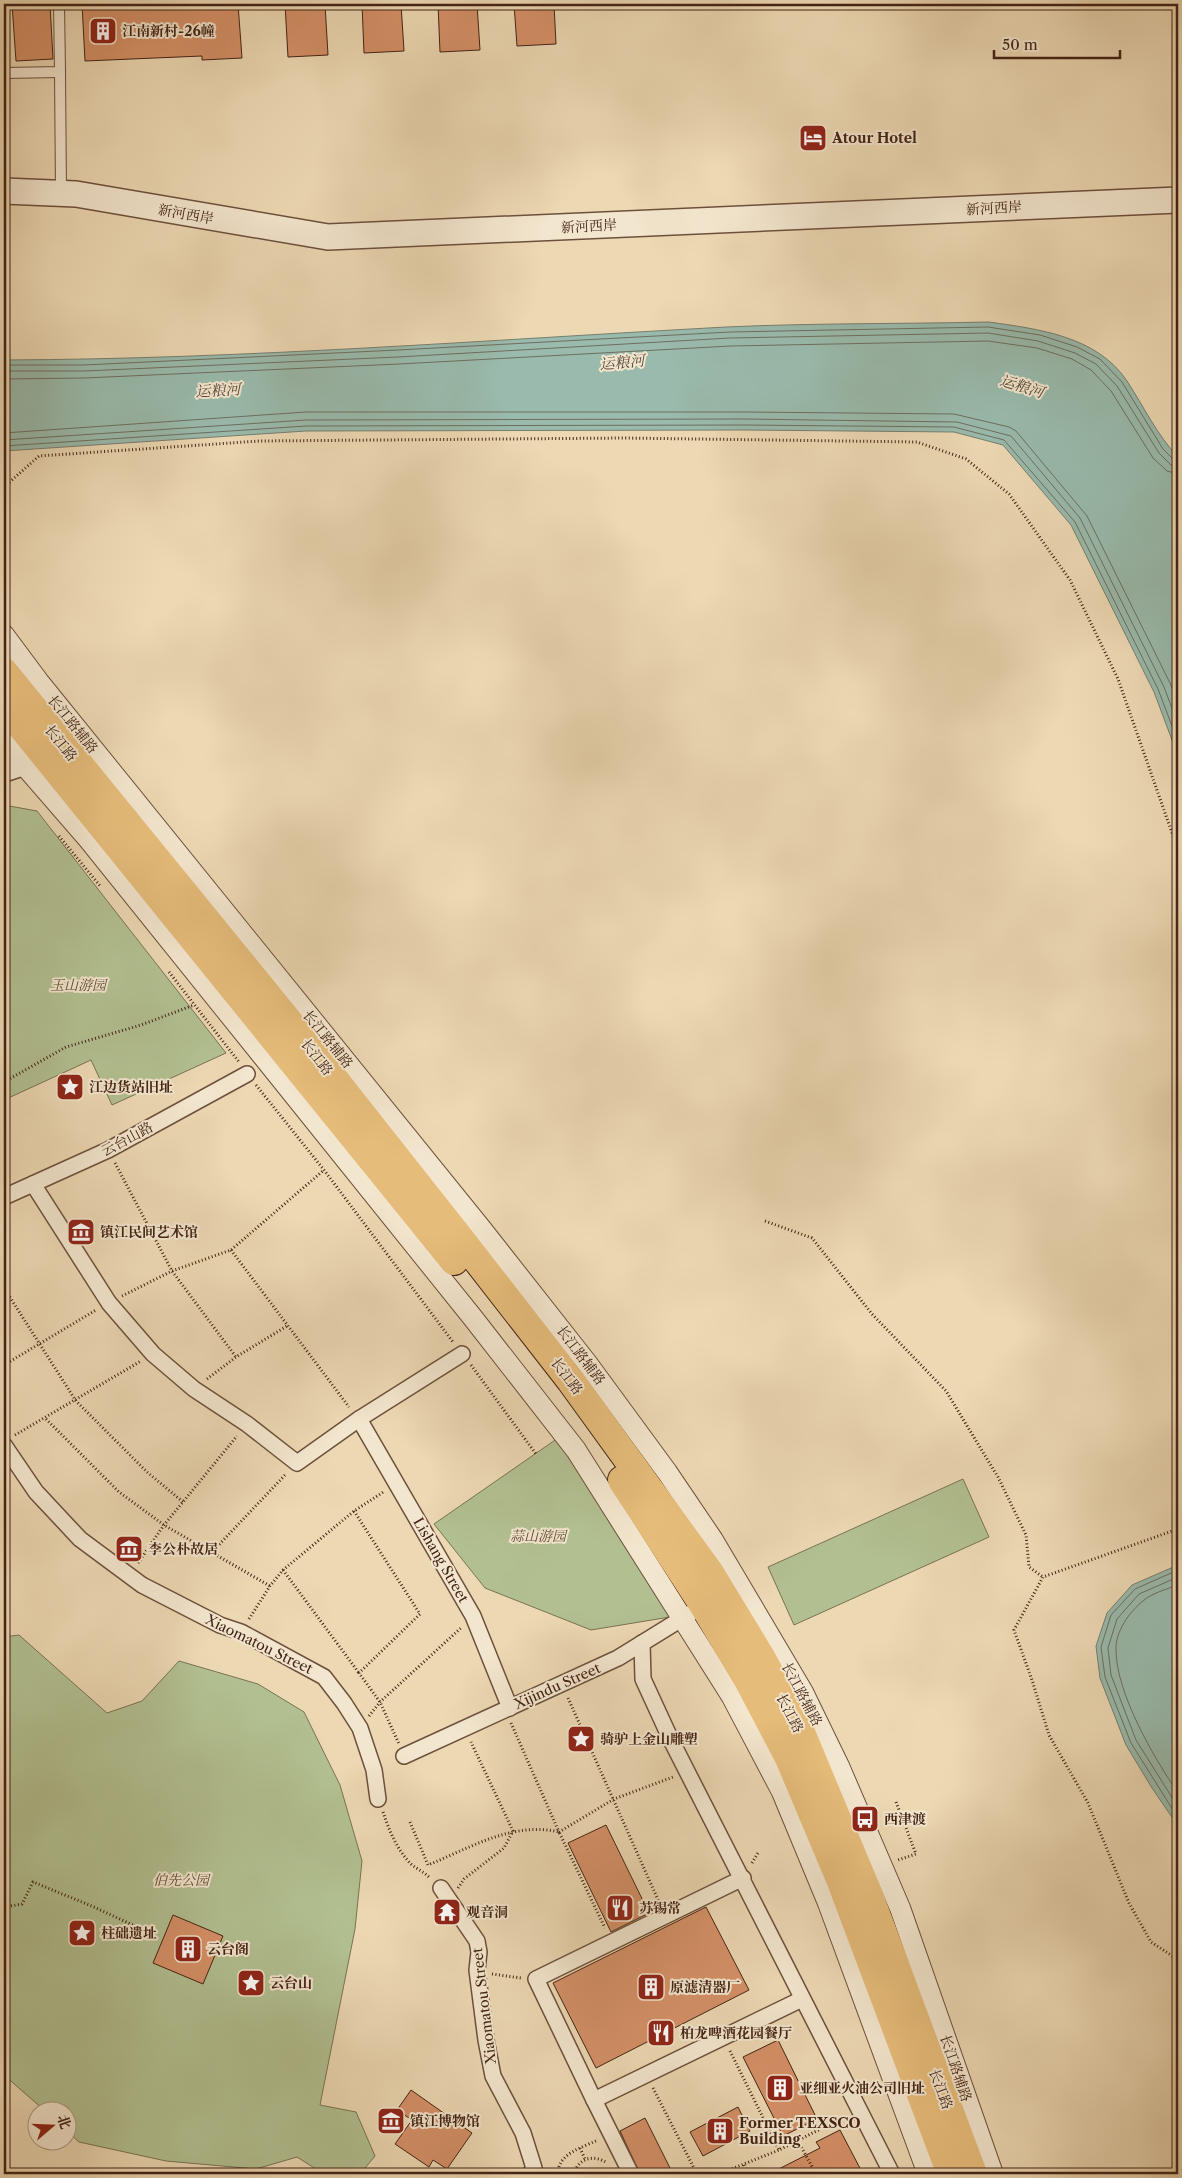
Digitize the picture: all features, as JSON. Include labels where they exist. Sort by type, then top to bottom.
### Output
[{"type":"main road","name":"长江路","points":[[4,672],[31,756],[286,1018],[571,1381],[710,1573],[761,1657],[797,1723],[870,1898],[973,2174]]},
{"type":"main road","name":"长江路","points":[[4,705],[31,756],[484,1297],[596,1441],[693,1612],[753,1687],[789,1758],[840,1879],[951,2174]]},
{"type":"street","name":"新河西岸","points":[[4,191],[76,194],[328,237],[1178,200]]},
{"type":"street","name":"长江路辅路","points":[[4,635],[39,682],[588,1363],[667,1472],[713,1540],[803,1692],[839,1766],[900,1908],[993,2174]]},
{"type":"street","points":[[4,742],[31,756],[73,820],[467,1310],[576,1450],[693,1612],[732,1697],[782,1792],[828,1903],[928,2174]]},
{"type":"street","name":"云台山路","points":[[4,1197],[108,1150],[247,1074]]},
{"type":"street","points":[[33,1184],[108,1303],[153,1354],[194,1389],[247,1424],[297,1463],[358,1419],[462,1354]]},
{"type":"street","name":"Lishang Street","points":[[358,1419],[398,1484],[473,1616],[510,1708]]},
{"type":"street","name":"Xiaomatou Street","points":[[8,1441],[36,1492],[80,1539],[142,1585],[220,1625],[241,1632],[324,1677],[360,1728],[374,1770],[378,1799]]},
{"type":"street","name":"Xijindu Street","points":[[404,1756],[618,1658],[693,1612]]},
{"type":"street","points":[[642,1643],[643,1679],[802,1999],[892,2174]]},
{"type":"street","points":[[631,2174],[536,1979],[742,1878]]},
{"type":"street","name":"Xiaomatou Street","points":[[445,1894],[477,1941],[479,1952],[477,1970],[486,2040],[493,2076],[523,2133],[534,2168],[530,2174]]},
{"type":"street","points":[[594,2100],[802,1999]]},
{"type":"lane","points":[[59,4],[61,193]]},
{"type":"lane","points":[[4,73],[60,72]]},
{"type":"path","points":[[4,486],[39,456],[260,441],[624,438],[917,442],[966,459],[1009,494],[1070,580],[1118,679],[1178,850]]},
{"type":"path","points":[[73,820],[56,832],[107,894]]},
{"type":"path","points":[[168,970],[247,1074],[324,1170],[536,1454]]},
{"type":"path","points":[[4,1082],[66,1047],[141,1025],[194,1005]]},
{"type":"path","points":[[108,1150],[172,1271],[236,1357]]},
{"type":"path","points":[[4,1365],[108,1303],[172,1271],[231,1250],[324,1170]]},
{"type":"path","points":[[765,1222],[812,1238],[872,1314],[946,1391],[998,1477],[1026,1535],[1029,1567],[1043,1577]]},
{"type":"path","points":[[231,1250],[358,1419]]},
{"type":"path","points":[[4,1288],[76,1401],[147,1472],[183,1502]]},
{"type":"path","points":[[194,1389],[236,1357],[287,1326]]},
{"type":"path","points":[[8,1441],[76,1401],[90,1390],[153,1354]]},
{"type":"path","points":[[46,1419],[120,1492],[164,1524],[270,1586]]},
{"type":"path","points":[[130,1576],[164,1524],[247,1424]]},
{"type":"path","points":[[212,1552],[297,1463]]},
{"type":"path","points":[[241,1632],[270,1586],[283,1570],[354,1511],[398,1484]]},
{"type":"path","points":[[354,1511],[420,1614],[359,1673]]},
{"type":"path","points":[[1178,1529],[1043,1577],[1014,1630],[1049,1735],[1088,1803],[1129,1903],[1151,1942],[1177,1959],[1178,1962]]},
{"type":"path","points":[[283,1570],[380,1702],[404,1756]]},
{"type":"path","points":[[380,1702],[473,1616]]},
{"type":"path","points":[[562,1684],[665,1916]]},
{"type":"path","points":[[510,1708],[508,1716],[559,1832],[611,1942]]},
{"type":"path","points":[[464,1728],[513,1831]]},
{"type":"path","points":[[410,1822],[428,1865],[513,1831],[544,1828],[559,1832],[614,1799],[671,1778],[687,1770]]},
{"type":"path","points":[[378,1799],[391,1835],[404,1855],[445,1894],[504,1848],[513,1831]]},
{"type":"path","points":[[4,1907],[22,1904],[33,1882],[94,1907],[154,1936]]},
{"type":"path","points":[[498,1976],[525,1979]]},
{"type":"path","points":[[723,2037],[779,2150]]},
{"type":"path","points":[[646,2075],[697,2174]]},
{"type":"path","points":[[719,2174],[779,2150],[858,2110]]},
{"type":"path","points":[[558,2174],[558,2168],[564,2157],[611,2135]]},
{"type":"path","points":[[798,2140],[816,2174]]},
{"type":"path","points":[[580,2148],[586,2159]]},
{"type":"path","points":[[574,2174],[579,2164],[593,2157],[601,2159],[612,2170]]},
{"type":"path","points":[[744,2165],[748,2174]]},
{"type":"green space","name":"玉山游园","points":[[4,805],[37,811],[226,1053],[112,1105],[91,1060],[4,1100]]},
{"type":"green space","name":"蒜山游园","points":[[558,1438],[670,1617],[591,1630],[485,1588],[434,1524]]},
{"type":"green space","points":[[963,1479],[989,1537],[794,1625],[768,1567]]},
{"type":"green space","name":"伯先公园","points":[[19,1635],[107,1713],[142,1701],[179,1661],[258,1684],[304,1712],[340,1785],[362,1861],[355,1929],[320,2105],[356,2112],[375,2156],[360,2174],[324,2174],[297,2157],[256,2169],[166,2161],[79,2142],[78,2100],[33,2100],[4,2075],[4,1637]]},
{"type":"water","name":"运粮河","points":[[989,322],[1065,337],[1083,344],[1100,354],[1127,381],[1157,430],[1178,457],[1178,756],[1154,692],[1071,525],[1003,445],[954,432],[743,430],[306,431],[4,451],[4,360],[275,353],[726,327]]},
{"type":"water","points":[[1178,1565],[1178,1826],[1126,1745],[1100,1678],[1096,1646],[1107,1613],[1132,1585]]},
{"type":"building","points":[[12,4],[50,4],[53,59],[16,61]]},
{"type":"building","points":[[82,4],[238,4],[242,58],[202,60],[202,56],[85,61]]},
{"type":"building","points":[[285,4],[325,4],[328,55],[288,57]]},
{"type":"building","points":[[362,4],[401,4],[404,51],[364,53]]},
{"type":"building","points":[[438,4],[477,4],[480,50],[440,52]]},
{"type":"building","points":[[514,4],[554,4],[556,44],[517,46]]},
{"type":"building","points":[[606,1825],[649,1913],[611,1932],[568,1843]]},
{"type":"building","name":"原滤清器厂","points":[[706,1907],[749,1990],[596,2068],[553,1983]]},
{"type":"building","name":"云台阁","points":[[173,1915],[223,1936],[203,1984],[153,1963]]},
{"type":"building","name":"亚细亚火油公司旧址","points":[[778,2040],[817,2119],[783,2136],[743,2057]]},
{"type":"building","points":[[411,2090],[472,2133],[447,2169],[433,2160],[429,2167],[395,2144],[412,2120],[397,2110]]},
{"type":"building","name":"Former TEXSCO Building","points":[[738,2107],[750,2131],[703,2156],[690,2132]]},
{"type":"building","points":[[645,2118],[671,2170],[661,2174],[640,2174],[620,2131]]},
{"type":"building","points":[[840,2130],[863,2174],[769,2174],[820,2148],[816,2142]]},
{"type":"place","name":"江南新村-26幢","points":[[103,31]]},
{"type":"place","name":"Atour Hotel","points":[[813,138]]},
{"type":"place","name":"江边货站旧址","points":[[70,1087]]},
{"type":"place","name":"镇江民间艺术馆","points":[[81,1232]]},
{"type":"place","name":"李公朴故居","points":[[129,1549]]},
{"type":"place","name":"骑驴上金山雕塑","points":[[581,1739]]},
{"type":"place","name":"西津渡","points":[[865,1819]]},
{"type":"place","name":"苏锡常","points":[[620,1908]]},
{"type":"place","name":"观音洞","points":[[447,1912]]},
{"type":"place","name":"柱础遗址","points":[[82,1933]]},
{"type":"place","name":"云台阁","points":[[188,1949]]},
{"type":"place","name":"云台山","points":[[251,1983]]},
{"type":"place","name":"原滤清器厂","points":[[651,1987]]},
{"type":"place","name":"柏龙啤酒花园餐厅","points":[[661,2033]]},
{"type":"place","name":"亚细亚火油公司旧址","points":[[780,2088]]},
{"type":"place","name":"镇江博物馆","points":[[391,2121]]},
{"type":"place","name":"Former TEXSCO Building","points":[[720,2131]]}]
